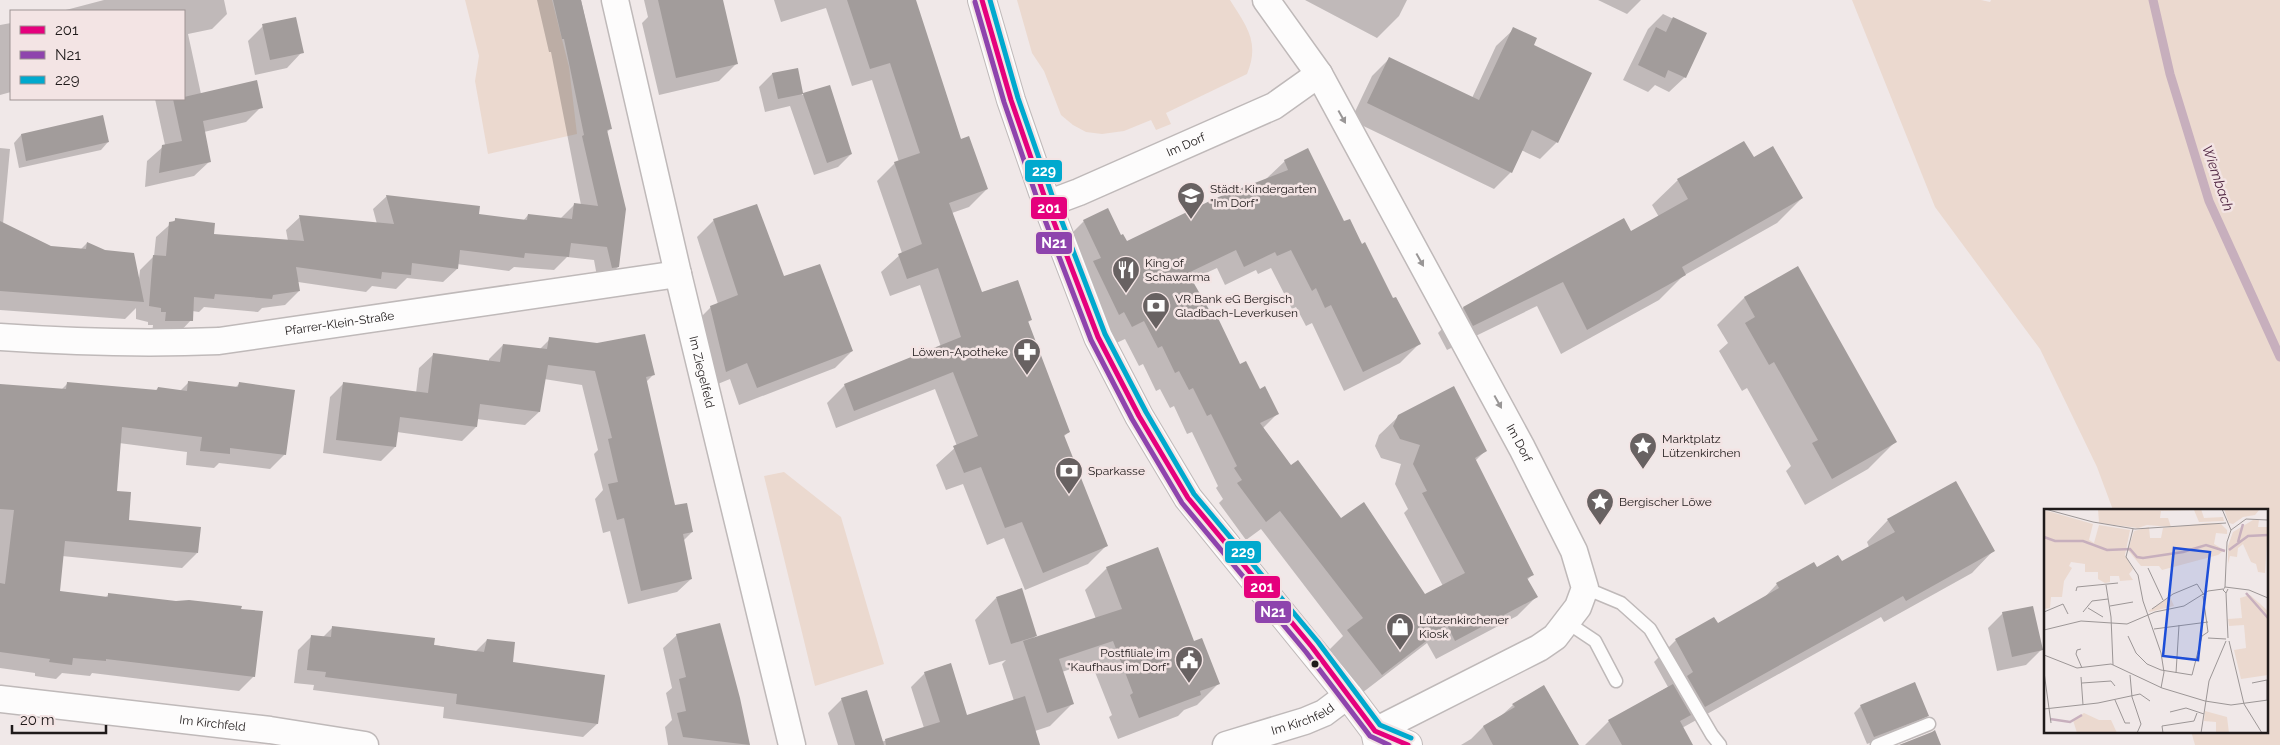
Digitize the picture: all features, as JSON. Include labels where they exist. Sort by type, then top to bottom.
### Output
[{"type":"main road","points":[[982,0],[1010,100],[1047,204],[1098,337],[1138,416],[1188,498],[1348,695],[1376,738],[1408,745]]},
{"type":"street","name":"Im Ziegelfeld","points":[[615,0],[678,274],[792,745]]},
{"type":"street","name":"Im Dorf","points":[[1266,0],[1319,74],[1522,448],[1574,551],[1585,588]]},
{"type":"street","name":"Im Dorf","points":[[1047,204],[1079,192],[1274,106],[1319,74]]},
{"type":"street","name":"Pfarrer-Klein-Straße","points":[[0,337],[55,341],[153,343],[219,341],[678,274]]},
{"type":"street","points":[[1376,738],[1539,648],[1555,637],[1568,623],[1578,607],[1585,588]]},
{"type":"street","name":"Im Kirchfeld","points":[[1226,745],[1305,721],[1324,713],[1348,695]]},
{"type":"street","name":"Im Kirchfeld","points":[[0,699],[270,730],[365,745]]},
{"type":"lane","points":[[1585,588],[1621,603],[1650,629],[1712,735],[1720,745]]},
{"type":"lane","points":[[1568,623],[1594,641],[1616,682]]},
{"type":"lane","points":[[1877,745],[1929,724]]},
{"type":"shaded area","points":[[465,0],[552,0],[569,67],[577,134],[488,154],[475,81],[479,56]]},
{"type":"shaded area","points":[[1017,0],[1230,0],[1250,35],[1252,44],[1251,63],[1247,74],[1166,113],[1171,124],[1156,130],[1151,120],[1124,131],[1102,134],[1086,132],[1073,125],[1061,115],[1044,71],[1032,53]]},
{"type":"shaded area","points":[[1852,0],[1981,0],[1990,2],[1991,0],[2280,0],[2280,745],[2195,745],[2191,732],[2268,732],[2268,509],[2113,509],[2097,467],[2040,349],[1935,207]]},
{"type":"shaded area","points":[[784,472],[841,517],[884,664],[815,686],[764,476]]},
{"type":"building","points":[[553,0],[581,0],[612,129],[607,130],[626,209],[619,267],[612,268],[607,247],[571,243],[569,257],[525,253],[524,258],[460,250],[458,269],[412,263],[411,275],[382,272],[381,279],[296,267],[300,291],[273,295],[272,299],[215,294],[214,299],[194,297],[193,321],[165,321],[166,312],[161,312],[161,308],[149,306],[153,255],[166,256],[169,222],[175,221],[175,218],[215,223],[214,234],[304,241],[299,215],[394,224],[386,195],[480,206],[479,214],[527,220],[528,214],[572,219],[574,203],[598,206],[582,136],[584,135],[564,39],[562,39]]},
{"type":"building","points":[[658,0],[723,0],[738,64],[676,78]]},
{"type":"building","points":[[847,0],[916,0],[961,139],[969,136],[988,189],[949,203],[982,292],[1018,280],[1032,320],[1028,321],[1070,432],[1064,435],[1108,546],[1043,573],[1022,522],[1005,528],[981,467],[964,473],[953,446],[978,436],[953,372],[854,411],[844,384],[961,337],[938,268],[907,279],[898,254],[922,244],[894,162],[920,153],[890,63],[870,69]]},
{"type":"building","points":[[296,17],[304,53],[270,60],[262,24]]},
{"type":"building","points":[[1673,17],[1707,33],[1686,78],[1668,70],[1665,78],[1638,65],[1656,27],[1666,32]]},
{"type":"building","points":[[1513,27],[1537,38],[1534,45],[1592,73],[1558,143],[1532,130],[1512,173],[1367,103],[1389,57],[1479,100]]},
{"type":"building","points":[[798,68],[803,93],[830,85],[852,154],[827,163],[803,94],[778,99],[772,73]]},
{"type":"building","points":[[257,80],[263,108],[203,121],[211,162],[159,173],[162,145],[182,141],[173,100],[185,100],[185,97]]},
{"type":"building","points":[[103,115],[109,142],[26,161],[21,134]]},
{"type":"building","points":[[1744,141],[1754,157],[1773,146],[1803,198],[1682,267],[1686,275],[1587,330],[1563,282],[1473,326],[1463,307],[1624,218],[1631,231],[1688,199],[1677,179]]},
{"type":"building","points":[[1308,148],[1344,221],[1350,219],[1362,244],[1365,242],[1393,298],[1396,297],[1421,344],[1363,372],[1331,305],[1325,308],[1316,288],[1312,291],[1291,250],[1277,256],[1275,252],[1244,267],[1236,250],[1188,273],[1215,320],[1218,318],[1240,364],[1246,361],[1260,389],[1265,386],[1279,414],[1260,423],[1291,465],[1298,460],[1341,518],[1364,502],[1425,594],[1465,573],[1422,493],[1427,491],[1413,464],[1420,445],[1400,439],[1393,426],[1398,415],[1454,386],[1487,451],[1475,458],[1534,575],[1527,578],[1538,597],[1455,641],[1447,625],[1382,675],[1347,630],[1363,618],[1280,511],[1266,522],[1237,483],[1242,480],[1234,468],[1237,466],[1211,414],[1207,416],[1193,388],[1189,390],[1179,371],[1175,373],[1162,346],[1158,348],[1144,321],[1132,327],[1124,312],[1119,315],[1093,261],[1101,258],[1083,220],[1108,208],[1121,235],[1123,234],[1127,241],[1216,198],[1288,170],[1284,160]]},
{"type":"building","points":[[757,204],[784,276],[820,264],[853,351],[757,388],[747,363],[726,372],[710,306],[738,295],[713,219]]},
{"type":"building","points":[[0,221],[51,246],[86,249],[87,242],[105,250],[134,253],[144,302],[0,291]]},
{"type":"building","points":[[1798,266],[1897,442],[1832,479],[1812,443],[1818,440],[1774,362],[1769,365],[1745,323],[1755,317],[1744,297]]},
{"type":"building","points":[[645,334],[655,375],[646,377],[675,505],[687,503],[693,532],[683,534],[692,579],[641,591],[624,518],[617,520],[608,484],[618,482],[608,439],[612,438],[595,371],[548,365],[540,412],[480,404],[477,427],[400,417],[396,447],[336,440],[343,382],[428,393],[433,353],[500,362],[503,344],[547,349],[549,337],[597,343]]},
{"type":"building","points":[[188,381],[238,387],[239,382],[295,390],[286,455],[230,448],[230,454],[200,451],[202,437],[122,427],[117,491],[131,492],[129,520],[201,527],[198,553],[65,541],[60,591],[108,597],[108,593],[176,601],[189,600],[242,606],[241,609],[263,611],[255,677],[106,659],[106,661],[73,658],[72,665],[49,662],[50,659],[0,652],[0,583],[5,584],[14,510],[0,509],[0,384],[66,389],[67,382],[157,390],[158,387],[187,391]]},
{"type":"building","points":[[1956,481],[1995,551],[1906,601],[1903,596],[1705,707],[1687,676],[1693,672],[1675,639],[1714,617],[1718,623],[1779,588],[1776,583],[1814,562],[1817,567],[1838,555],[1842,561],[1895,532],[1887,519]]},
{"type":"building","points":[[1158,547],[1194,641],[1202,638],[1220,684],[1200,691],[1201,695],[1139,718],[1130,695],[1133,693],[1113,641],[1059,659],[1074,704],[1047,713],[1023,641],[1122,609],[1106,567]]},
{"type":"building","points":[[1022,588],[1037,636],[1011,644],[996,597]]},
{"type":"building","points":[[2033,606],[2043,650],[2012,657],[2002,612]]},
{"type":"building","points":[[720,623],[740,698],[750,745],[683,737],[677,713],[686,711],[679,679],[686,677],[676,634]]},
{"type":"building","points":[[332,626],[435,638],[434,645],[484,652],[487,639],[515,642],[513,662],[605,675],[598,724],[456,704],[457,694],[325,677],[326,672],[307,670],[311,635],[331,637]]},
{"type":"building","points":[[951,663],[967,715],[1025,696],[1040,745],[886,745],[885,739],[940,722],[924,672]]},
{"type":"building","points":[[1915,682],[1929,716],[1874,737],[1860,705]]},
{"type":"building","points":[[1673,684],[1691,715],[1680,721],[1693,745],[1622,745],[1608,720]]},
{"type":"building","points":[[1544,685],[1579,745],[1493,745],[1483,726],[1515,707],[1512,704]]},
{"type":"building","points":[[867,690],[884,745],[855,745],[841,698]]},
{"type":"building","points":[[1935,730],[1941,745],[1899,745],[1932,732]]},
{"type":"waterway","name":"Wiembach","points":[[2153,0],[2170,74],[2209,201],[2280,357]]},
{"type":"transit line","name":"201","points":[[982,0],[1011,100],[1047,204],[1098,337],[1139,416],[1188,498],[1312,647],[1375,731],[1408,745]]},
{"type":"transit line","name":"229","points":[[990,0],[1018,98],[1054,201],[1105,334],[1146,412],[1194,494],[1318,642],[1380,725],[1411,738]]},
{"type":"transit line","name":"N21","points":[[975,2],[1004,102],[1040,207],[1091,340],[1132,419],[1182,503],[1306,652],[1370,736],[1389,745]]},
{"type":"place","name":"Städt. Kindergarten \"Im Dorf\"","points":[[1191,220]]},
{"type":"place","name":"King of Schawarma","points":[[1126,294]]},
{"type":"place","name":"VR Bank eG Bergisch Gladbach-Leverkusen","points":[[1156,330]]},
{"type":"place","name":"Löwen-Apotheke","points":[[1027,376]]},
{"type":"place","name":"Marktplatz Lützenkirchen","points":[[1643,470]]},
{"type":"place","name":"Sparkasse","points":[[1069,495]]},
{"type":"place","name":"Bergischer Löwe","points":[[1600,526]]},
{"type":"place","name":"Lützenkirchener Kiosk","points":[[1400,651]]},
{"type":"place","name":"Postfiliale im \"Kaufhaus im Dorf\"","points":[[1189,684]]}]
